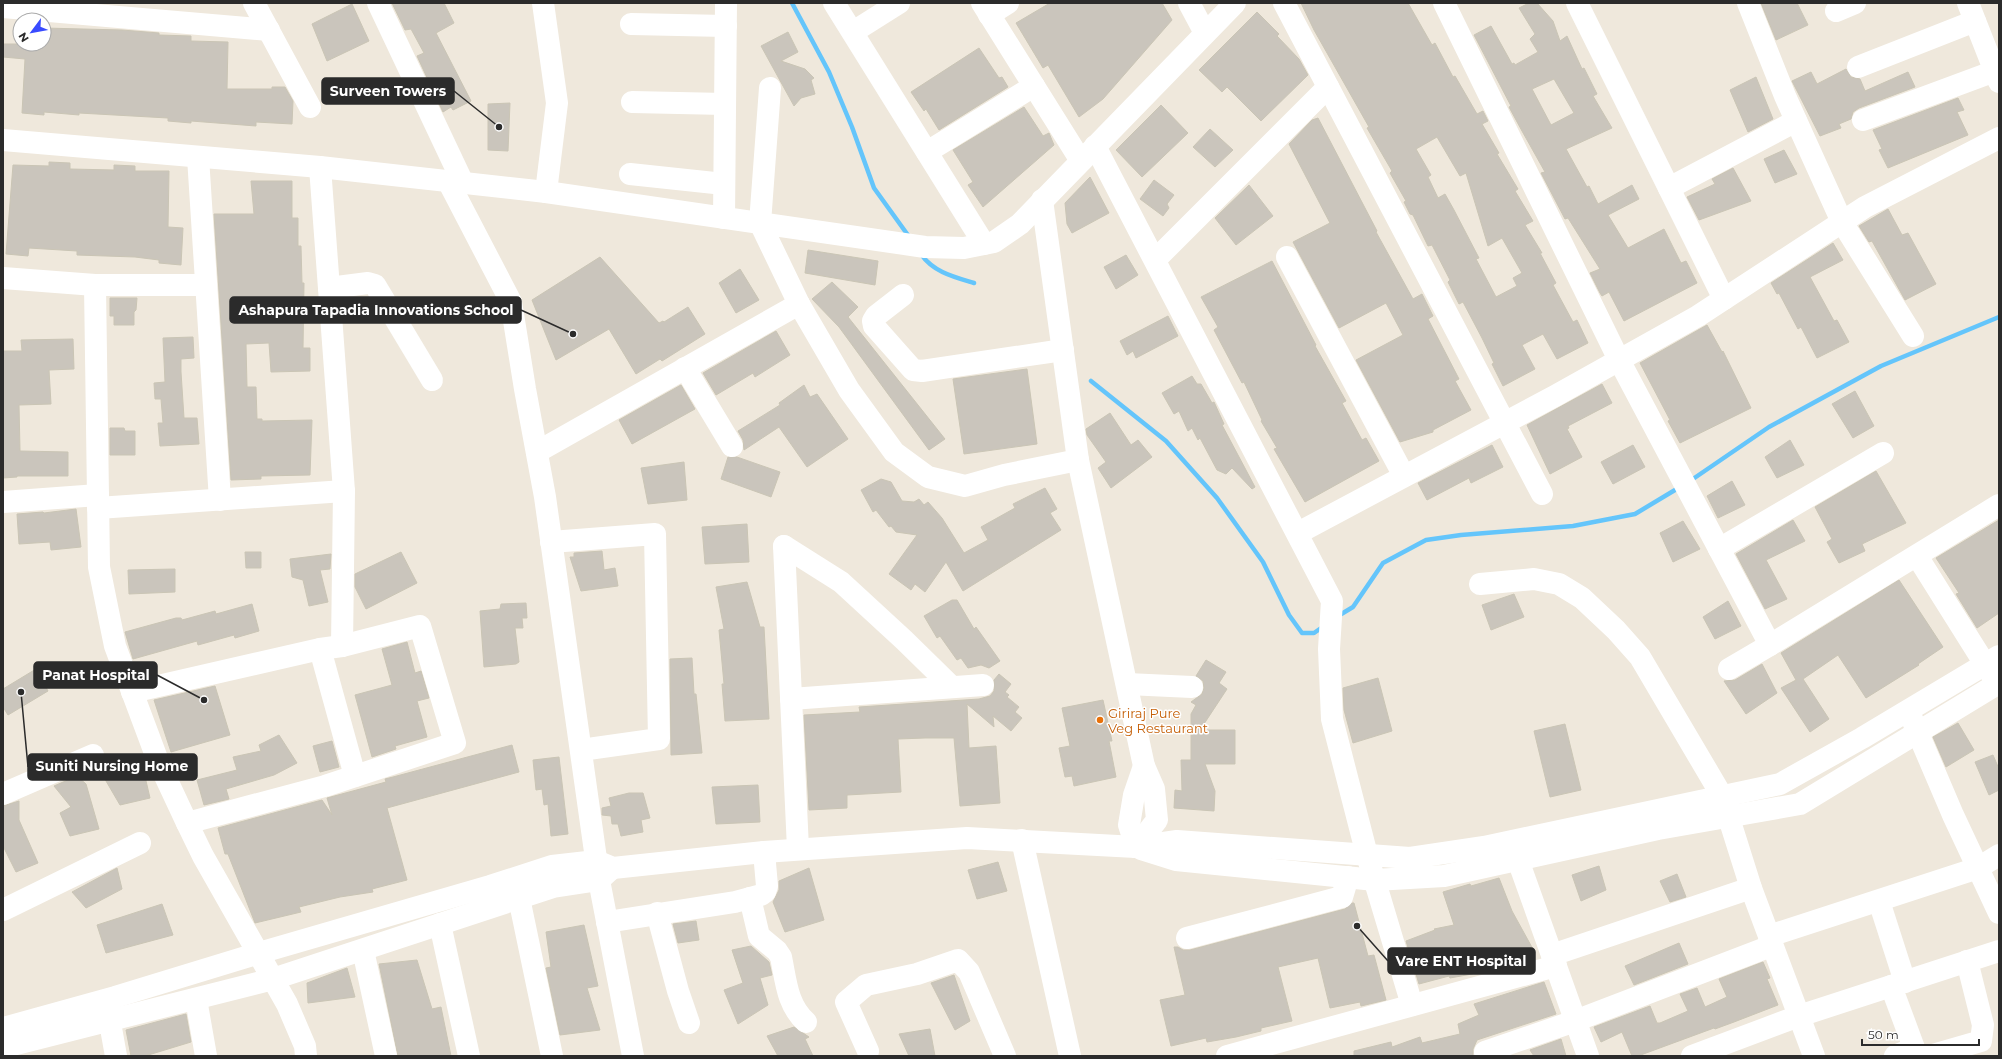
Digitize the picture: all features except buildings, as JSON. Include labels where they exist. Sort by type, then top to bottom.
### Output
[{"type":"street","points":[[254,3],[310,107]]},
{"type":"street","points":[[378,3],[455,182],[511,302],[552,542],[581,750],[602,870],[607,922],[633,1056]]},
{"type":"street","points":[[543,3],[557,103],[546,192]]},
{"type":"street","points":[[724,218],[726,3]]},
{"type":"street","points":[[834,3],[984,244]]},
{"type":"street","points":[[853,32],[899,3]]},
{"type":"street","points":[[1008,3],[986,9],[1034,86],[1088,153],[1155,260],[1332,601],[1329,649],[1332,719],[1367,855],[1412,1005]]},
{"type":"street","points":[[1189,3],[1205,33]]},
{"type":"street","points":[[3,140],[320,167],[546,192],[901,245],[964,248],[994,242],[1020,224],[1235,3]]},
{"type":"street","points":[[1284,3],[1542,494]]},
{"type":"street","points":[[1444,3],[1619,360],[1770,645]]},
{"type":"street","points":[[1577,3],[1724,299]]},
{"type":"street","points":[[1748,3],[1796,121],[1842,222],[1913,336]]},
{"type":"street","points":[[3,7],[269,30]]},
{"type":"street","points":[[1858,67],[1971,12],[1997,76],[1863,120]]},
{"type":"street","points":[[632,24],[726,26]]},
{"type":"street","points":[[927,152],[1034,86]]},
{"type":"street","points":[[1155,260],[1328,87]]},
{"type":"street","points":[[770,88],[760,223],[799,304],[849,390],[894,452],[928,477],[965,486],[1004,475],[1078,460]]},
{"type":"street","points":[[632,102],[725,104]]},
{"type":"street","points":[[1669,188],[1796,121]]},
{"type":"street","points":[[1298,533],[1506,423],[1698,316],[1865,208],[1999,138]]},
{"type":"street","points":[[198,157],[220,500]]},
{"type":"street","points":[[320,167],[344,491],[342,646]]},
{"type":"street","points":[[630,174],[724,184]]},
{"type":"street","points":[[1042,200],[1078,460],[1144,766],[1134,795],[1129,825],[1136,847]]},
{"type":"street","points":[[1287,257],[1404,476]]},
{"type":"street","points":[[3,278],[95,285],[206,285]]},
{"type":"street","points":[[329,288],[368,283],[375,285],[432,380]]},
{"type":"street","points":[[95,285],[99,567],[115,646],[158,761],[187,823],[287,1004],[305,1046],[306,1056]]},
{"type":"street","points":[[903,295],[876,316],[873,321],[874,326],[913,370],[922,371],[1063,350]]},
{"type":"street","points":[[537,452],[799,304]]},
{"type":"street","points":[[685,368],[732,446]]},
{"type":"street","points":[[1719,549],[1883,453]]},
{"type":"street","points":[[3,502],[220,500],[344,491]]},
{"type":"street","points":[[1729,668],[1770,645],[1999,505]]},
{"type":"street","points":[[552,542],[656,534],[660,739],[581,750]]},
{"type":"street","points":[[798,849],[784,546],[841,582],[952,687]]},
{"type":"street","points":[[1136,847],[1176,860],[1375,880],[1444,876],[1658,829],[1800,804],[1998,683],[1992,660],[1917,556]]},
{"type":"street","points":[[1480,584],[1534,578],[1558,584],[1582,598],[1616,630],[1640,657],[1722,796],[1751,888],[1814,1056]]},
{"type":"street","points":[[132,692],[320,649],[342,646],[420,626],[455,743],[355,776],[187,823]]},
{"type":"street","points":[[320,649],[355,776]]},
{"type":"street","points":[[5,1041],[108,1010],[258,953],[490,886],[552,866],[602,870],[798,849],[967,838],[1136,847],[1177,841],[1410,858],[1484,848],[1780,784],[1909,710],[1992,660]]},
{"type":"street","points":[[1126,684],[1192,687]]},
{"type":"street","points":[[791,699],[983,685]]},
{"type":"street","points":[[1909,710],[1916,734],[1999,913]]},
{"type":"street","points":[[3,794],[94,755]]},
{"type":"street","points":[[1022,840],[1070,1056]]},
{"type":"street","points":[[3,910],[140,843]]},
{"type":"street","points":[[607,922],[750,898],[765,892],[767,886],[764,852]]},
{"type":"street","points":[[1485,1052],[1575,1021],[1770,941],[1878,901],[1978,868],[1999,855]]},
{"type":"street","points":[[1518,860],[1588,1056]]},
{"type":"street","points":[[108,1010],[196,999],[273,979],[602,870]]},
{"type":"street","points":[[1187,938],[1342,897],[1348,877]]},
{"type":"street","points":[[1227,1056],[1412,1005],[1554,961],[1751,888]]},
{"type":"street","points":[[519,898],[552,1056]]},
{"type":"street","points":[[750,898],[759,936],[777,951],[781,957],[790,1000],[799,1015],[806,1022]]},
{"type":"street","points":[[1878,901],[1914,1054],[1981,1042],[1983,1025],[1967,961]]},
{"type":"street","points":[[657,913],[678,991],[689,1023]]},
{"type":"street","points":[[440,924],[469,1056]]},
{"type":"street","points":[[363,950],[386,1056]]},
{"type":"street","points":[[1692,1056],[1799,1016],[1999,951]]},
{"type":"street","points":[[868,1052],[846,1002],[866,985],[917,974],[958,960],[970,972],[1005,1056]]},
{"type":"street","points":[[196,999],[206,1056]]},
{"type":"street","points":[[108,1010],[116,1056]]},
{"type":"street","points":[[1278,1056],[1294,1038]]},
{"type":"waterway","points":[[792,3],[829,72],[852,127],[874,188],[910,238]]},
{"type":"waterway","points":[[921,254],[938,270],[974,283]]},
{"type":"waterway","points":[[1690,481],[1769,427],[1881,366],[1999,317]]},
{"type":"waterway","points":[[1091,381],[1166,441],[1217,498],[1263,562],[1289,615],[1302,633],[1314,633],[1324,626]]},
{"type":"waterway","points":[[1338,616],[1353,607],[1383,563],[1426,540],[1461,535],[1573,526],[1635,514],[1680,487]]},
{"type":"place","name":"Surveen Towers","points":[[499,127]]},
{"type":"place","name":"Ashapura Tapadia Innovations School","points":[[573,334]]},
{"type":"place","name":"Suniti Nursing Home","points":[[21,692]]},
{"type":"place","name":"Panat Hospital","points":[[204,700]]},
{"type":"place","name":"Giriraj Pure Veg Restaurant","points":[[1100,720]]},
{"type":"place","name":"Vare ENT Hospital","points":[[1357,926]]}]
